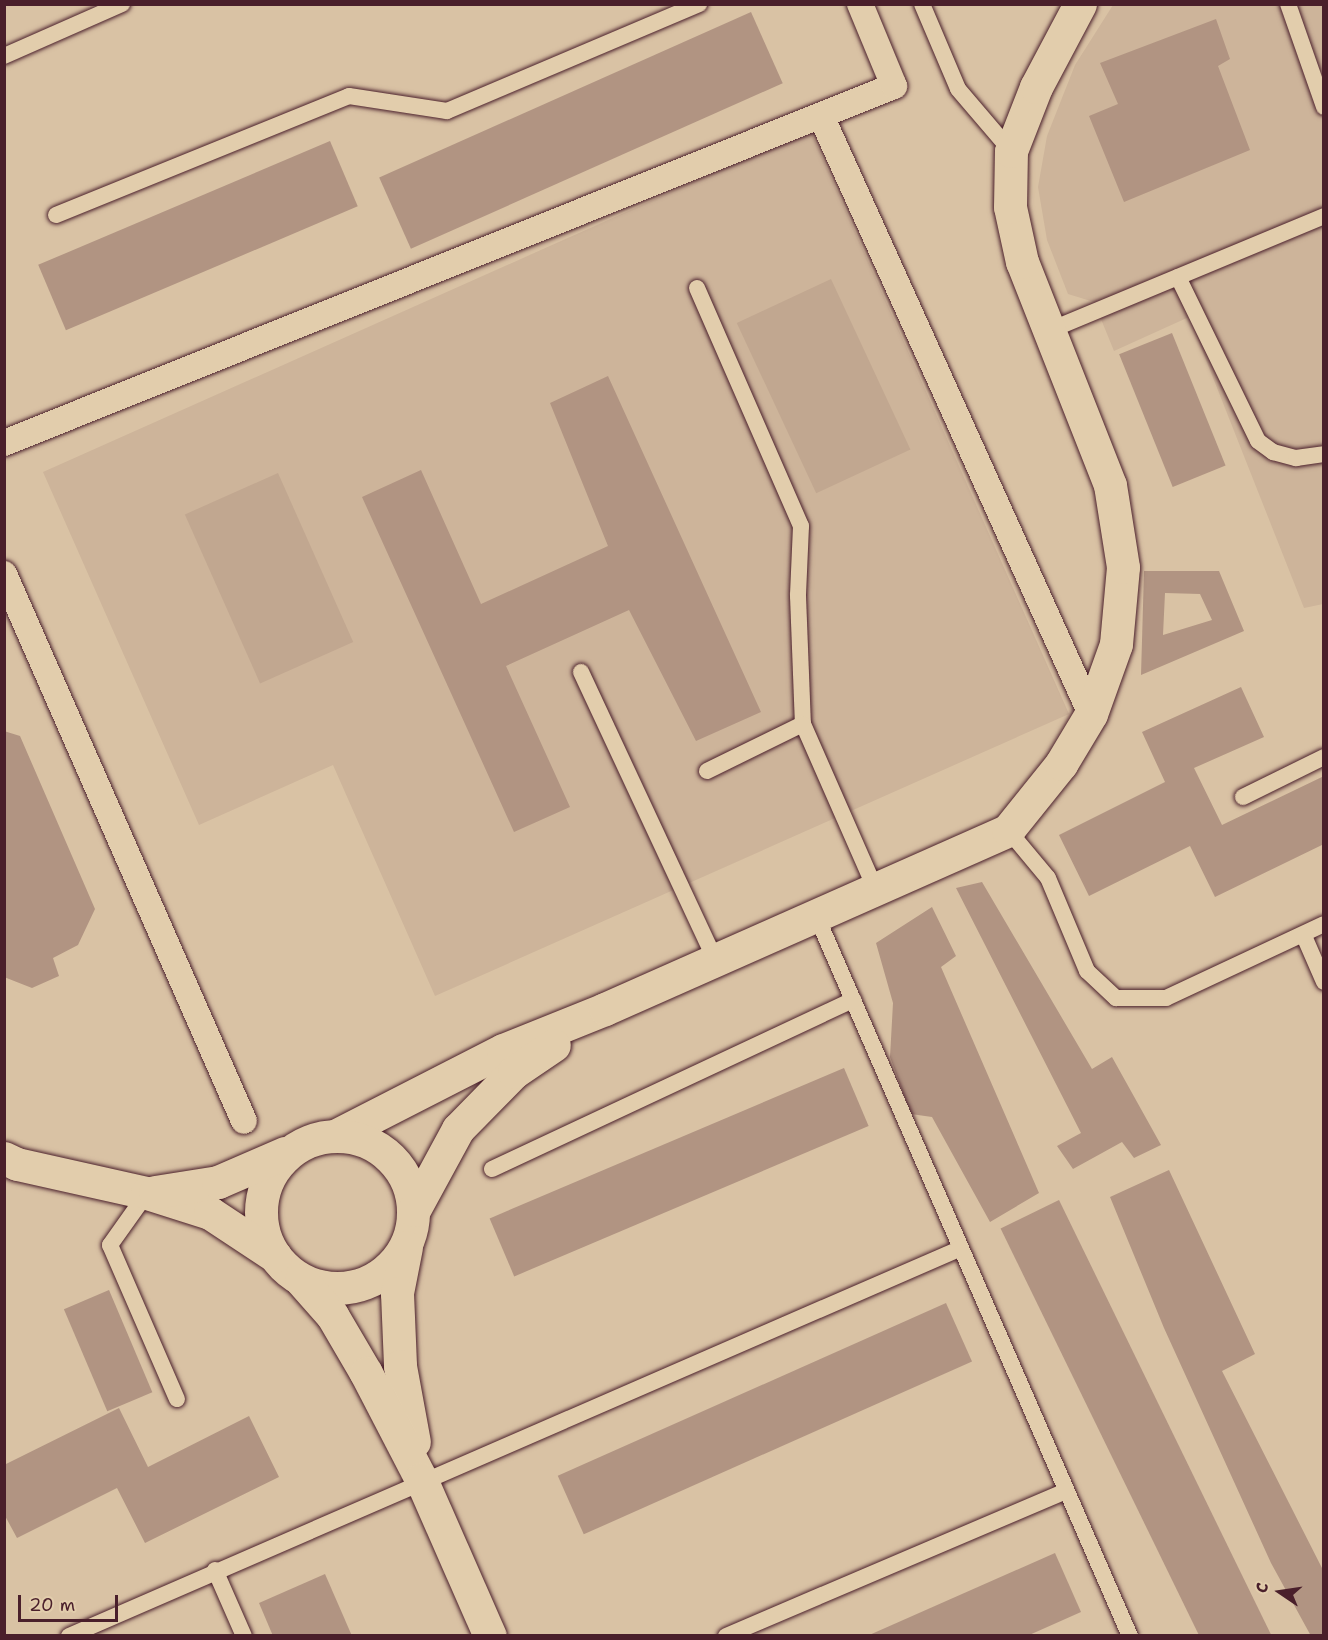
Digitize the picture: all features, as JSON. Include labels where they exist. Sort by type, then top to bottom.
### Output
[{"type":"street","points":[[4,443],[822,118],[894,86],[860,4]]},
{"type":"street","points":[[337,1135],[503,1050],[605,1010],[1008,830],[1061,764],[1091,714],[1116,644],[1123,567],[1110,485],[1022,262],[1010,207],[1011,151],[1036,87],[1080,4]]},
{"type":"street","points":[[822,118],[1091,714]]},
{"type":"street","points":[[4,574],[244,1121]]},
{"type":"street","points":[[421,1479],[399,1366],[397,1293],[414,1210],[458,1129],[514,1072],[605,1010]]},
{"type":"street","points":[[147,1193],[218,1182],[316,1138],[337,1135],[360,1139],[382,1149],[398,1166],[409,1187],[414,1210]]},
{"type":"street","points":[[275,1256],[263,1233],[260,1207],[267,1181],[292,1150]]},
{"type":"street","points":[[4,1158],[85,1182],[147,1193],[210,1213],[275,1256],[301,1280],[338,1325],[421,1479],[490,1635]]},
{"type":"street","points":[[301,1280],[324,1288],[341,1288],[372,1280],[392,1265],[406,1245]]},
{"type":"lane","points":[[4,57],[122,4]]},
{"type":"lane","points":[[56,215],[349,96],[447,111],[699,4]]},
{"type":"lane","points":[[922,4],[957,88],[1011,151]]},
{"type":"lane","points":[[1288,4],[1323,107]]},
{"type":"lane","points":[[1048,331],[1323,216]]},
{"type":"lane","points":[[1178,277],[1258,441],[1273,452],[1296,458],[1323,454]]},
{"type":"lane","points":[[698,288],[801,526],[798,596],[803,724],[876,890]]},
{"type":"lane","points":[[581,672],[715,960]]},
{"type":"lane","points":[[707,771],[803,724]]},
{"type":"lane","points":[[1243,797],[1323,757]]},
{"type":"lane","points":[[1008,830],[1048,878],[1087,971],[1116,998],[1166,998],[1304,936],[1323,924]]},
{"type":"lane","points":[[816,915],[958,1249],[1130,1635]]},
{"type":"lane","points":[[1304,936],[1323,982]]},
{"type":"lane","points":[[492,1168],[853,1000]]},
{"type":"lane","points":[[147,1193],[110,1245],[177,1399]]},
{"type":"lane","points":[[69,1635],[421,1479],[958,1249]]},
{"type":"lane","points":[[726,1635],[1066,1491]]},
{"type":"lane","points":[[215,1570],[244,1635]]},
{"type":"shaded area","points":[[1113,5],[1323,5],[1323,604],[1304,608],[1189,317],[1114,351],[1094,302],[1068,294],[1047,240],[1038,187],[1047,136],[1075,65]]},
{"type":"shaded area","points":[[810,130],[1069,714],[435,996],[333,765],[199,825],[43,472]]},
{"type":"shaded area","points":[[831,279],[910,449],[816,493],[737,323]]},
{"type":"shaded area","points":[[278,473],[353,642],[260,683],[185,514]]},
{"type":"building","points":[[751,12],[783,83],[411,249],[379,178]]},
{"type":"building","points":[[1216,19],[1230,59],[1218,66],[1250,150],[1124,202],[1089,116],[1118,104],[1100,63]]},
{"type":"building","points":[[330,141],[358,206],[66,330],[38,265]]},
{"type":"building","points":[[1172,333],[1226,466],[1173,487],[1119,354]]},
{"type":"building","points":[[608,376],[761,712],[696,741],[629,610],[506,666],[570,807],[514,832],[362,497],[421,470],[481,604],[608,546],[550,403]]},
{"type":"building","points":[[1144,571],[1219,571],[1244,631],[1141,675]],"holes":[[[1165,593],[1200,594],[1212,620],[1163,635]]]},
{"type":"building","points":[[1241,687],[1264,737],[1194,768],[1222,825],[1324,776],[1324,844],[1215,897],[1190,846],[1089,896],[1059,835],[1165,782],[1142,732]]},
{"type":"building","points":[[4,731],[20,736],[95,909],[78,945],[53,958],[59,976],[32,988],[4,977]]},
{"type":"building","points":[[982,882],[1092,1069],[1112,1057],[1161,1145],[1134,1158],[1122,1142],[1073,1169],[1057,1146],[1081,1133],[956,888]]},
{"type":"building","points":[[932,907],[956,956],[941,967],[1039,1193],[990,1222],[932,1117],[911,1114],[890,1057],[893,1003],[876,943]]},
{"type":"building","points":[[844,1068],[869,1126],[514,1276],[490,1218]]},
{"type":"building","points":[[1169,1170],[1255,1354],[1222,1371],[1324,1572],[1324,1636],[1311,1636],[1271,1563],[1164,1328],[1110,1197]]},
{"type":"building","points":[[1059,1200],[1271,1634],[1199,1636],[1001,1228]]},
{"type":"building","points":[[109,1290],[152,1392],[107,1411],[64,1309]]},
{"type":"building","points":[[946,1303],[972,1361],[584,1534],[558,1476]]},
{"type":"building","points":[[119,1408],[148,1467],[249,1416],[279,1477],[145,1543],[117,1488],[17,1538],[4,1514],[4,1465]]},
{"type":"building","points":[[1055,1553],[1081,1612],[1027,1636],[867,1636]]},
{"type":"building","points":[[325,1574],[352,1636],[273,1636],[259,1603]]}]
